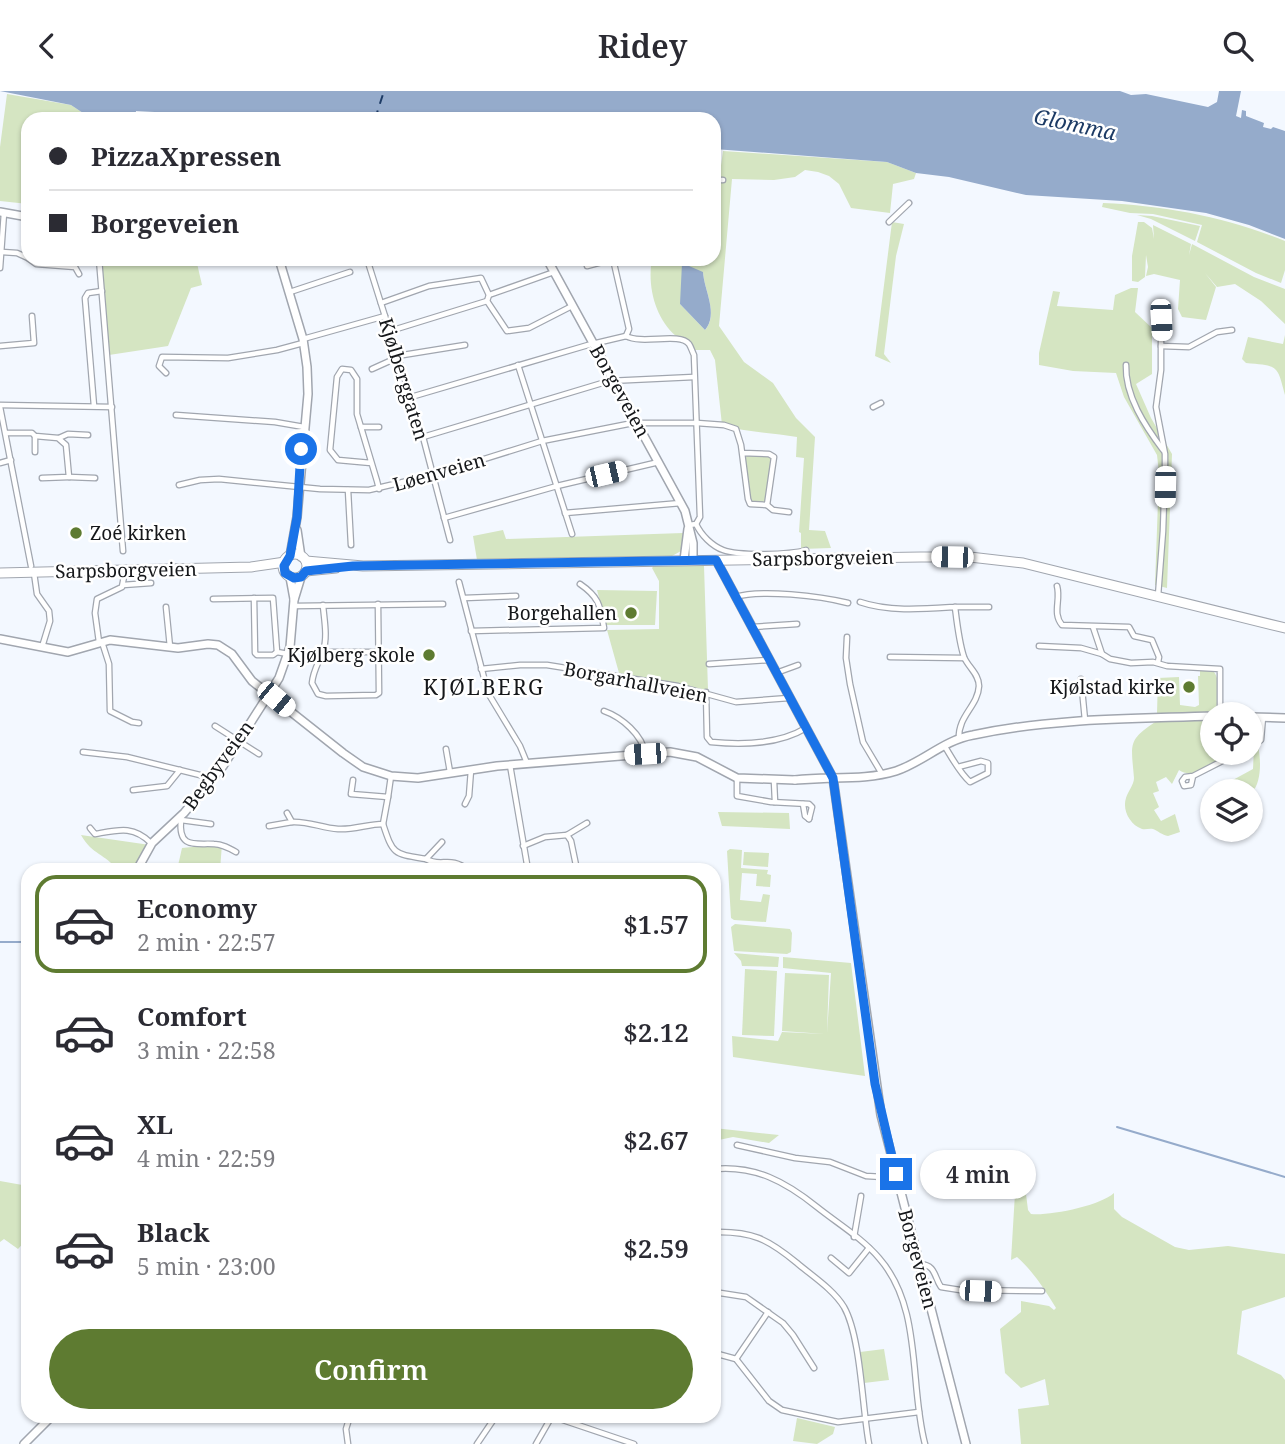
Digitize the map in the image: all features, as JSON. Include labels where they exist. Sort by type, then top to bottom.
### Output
[{"type":"highway","name":"Sarpsborgveien","points":[[0,573],[32,569],[125,571],[729,559],[986,558],[1044,567],[1285,628]]},
{"type":"highway","name":"Sarpsborgveien","points":[[251,567],[287,559],[298,569]]},
{"type":"highway","points":[[287,559],[298,569]]},
{"type":"main road","points":[[2,213],[21,216]]},
{"type":"main road","name":"Begbyveien","points":[[141,863],[152,843],[180,819],[213,778],[269,693],[289,654],[298,569],[297,517],[308,394],[303,341],[281,266]]},
{"type":"main road","name":"Borgeveien","points":[[551,266],[693,525],[689,560]]},
{"type":"main road","name":"Begbyveien","points":[[287,559],[297,517]]},
{"type":"main road","name":"Borgeveien","points":[[729,559],[729,582]]},
{"type":"main road","name":"Borgeveien","points":[[716,560],[833,778],[875,1084],[966,1444]]},
{"type":"main road","points":[[0,639],[68,652],[100,642],[120,640],[170,648],[208,644],[221,646],[232,654],[247,676],[355,762],[372,771],[391,776],[418,778],[527,763],[670,752],[688,754],[737,778],[795,781],[823,776],[833,778],[881,774],[903,768],[959,737],[1005,728],[1085,720],[1200,716]]},
{"type":"main road","points":[[1263,717],[1285,717]]},
{"type":"main road","points":[[24,1444],[45,1423]]},
{"type":"street","points":[[889,222],[909,203]]},
{"type":"street","points":[[0,268],[2,213]]},
{"type":"street","points":[[2,252],[21,255]]},
{"type":"street","points":[[62,266],[75,267],[79,274]]},
{"type":"street","points":[[100,266],[123,551]]},
{"type":"street","name":"Kjølberggaten","points":[[369,266],[411,397],[450,540]]},
{"type":"street","points":[[615,266],[629,329],[626,336]]},
{"type":"street","points":[[290,292],[350,272]]},
{"type":"street","points":[[390,331],[488,298],[554,272]]},
{"type":"street","points":[[380,303],[429,286],[481,278],[488,298],[507,331],[529,328],[573,306]]},
{"type":"street","points":[[94,406],[85,298],[88,293],[102,291]]},
{"type":"street","points":[[0,346],[34,343],[32,316]]},
{"type":"street","points":[[166,373],[159,366],[162,357],[229,358],[277,350],[385,316]]},
{"type":"street","points":[[1158,596],[1165,454],[1156,407],[1161,320]]},
{"type":"street","points":[[1161,346],[1189,347],[1217,332],[1232,330]]},
{"type":"street","points":[[411,397],[593,343],[626,336],[635,341],[681,339],[688,344],[694,355],[699,517],[693,525],[725,551],[756,553],[806,550]]},
{"type":"street","points":[[372,369],[398,358],[465,345]]},
{"type":"street","points":[[517,365],[572,534]]},
{"type":"street","points":[[1126,365],[1126,378],[1134,401],[1146,426],[1165,454]]},
{"type":"street","points":[[371,463],[338,460],[331,454],[337,377],[342,369],[351,370],[357,379],[357,414],[379,489]]},
{"type":"street","points":[[422,437],[614,381],[694,377]]},
{"type":"street","points":[[873,407],[881,403]]},
{"type":"street","points":[[41,648],[50,621],[49,611],[37,594],[32,554],[0,406],[112,407]]},
{"type":"street","points":[[176,415],[275,422],[304,427]]},
{"type":"street","name":"Løenveien","points":[[179,485],[200,479],[219,479],[348,490],[379,489],[542,441],[637,423],[697,423],[733,427],[738,433],[742,453]]},
{"type":"street","points":[[361,427],[379,428]]},
{"type":"street","points":[[6,433],[32,433],[35,436],[58,438],[68,434],[88,435]]},
{"type":"street","points":[[35,436],[35,452]]},
{"type":"street","points":[[58,438],[66,445],[69,478]]},
{"type":"street","points":[[766,505],[774,457],[769,454],[742,453],[750,504],[766,505],[773,510],[789,512]]},
{"type":"street","points":[[0,463],[11,460]]},
{"type":"street","points":[[444,518],[557,486],[659,463]]},
{"type":"street","points":[[42,478],[95,478]]},
{"type":"street","points":[[348,490],[351,545]]},
{"type":"street","points":[[565,513],[681,503]]},
{"type":"street","points":[[123,585],[125,571]]},
{"type":"street","points":[[459,582],[488,693],[520,746],[527,763]]},
{"type":"street","points":[[139,723],[110,711],[109,664],[100,642],[95,613],[97,599],[123,585],[151,583]]},
{"type":"street","points":[[471,631],[604,628],[594,593],[580,584]]},
{"type":"street","points":[[1058,586],[1056,613],[1062,625],[1129,627],[1134,636],[1152,640],[1159,657],[1158,662]]},
{"type":"street","points":[[464,598],[516,596]]},
{"type":"street","points":[[213,599],[270,597],[275,601],[277,652]]},
{"type":"street","points":[[734,597],[821,597],[848,603]]},
{"type":"street","points":[[254,598],[255,653],[257,656],[273,655],[277,652],[289,654]]},
{"type":"street","points":[[860,602],[876,608],[989,607]]},
{"type":"street","points":[[294,603],[443,604]]},
{"type":"street","points":[[323,605],[323,652],[312,683],[318,694],[326,696],[379,693],[378,604]]},
{"type":"street","points":[[166,607],[170,648]]},
{"type":"street","points":[[955,607],[964,658],[975,672],[979,685],[977,696],[960,723],[959,737]]},
{"type":"street","points":[[751,628],[797,624]]},
{"type":"street","points":[[1093,627],[1102,654]]},
{"type":"street","points":[[847,637],[846,658],[863,742],[881,774]]},
{"type":"street","points":[[1039,646],[1081,648],[1116,661],[1158,662],[1167,666],[1220,669],[1220,702]]},
{"type":"street","points":[[323,652],[378,652]]},
{"type":"street","points":[[890,657],[964,658]]},
{"type":"street","points":[[709,664],[769,660]]},
{"type":"street","name":"Borgarhallveien","points":[[481,669],[495,666],[547,665],[706,692],[723,700],[736,702],[789,698]]},
{"type":"street","points":[[776,674],[798,666]]},
{"type":"street","points":[[1082,679],[1085,720]]},
{"type":"street","points":[[706,692],[707,737],[711,742],[737,744],[769,741],[806,728]]},
{"type":"street","points":[[604,711],[614,715],[638,736],[644,744],[645,754]]},
{"type":"street","points":[[215,726],[259,754]]},
{"type":"street","points":[[944,745],[958,767],[971,782],[988,773],[989,767],[988,763],[981,761],[958,767]]},
{"type":"street","points":[[446,749],[450,772]]},
{"type":"street","points":[[83,752],[127,757],[213,778]]},
{"type":"street","points":[[510,765],[527,863]]},
{"type":"street","points":[[1193,776],[1215,765]]},
{"type":"street","points":[[133,790],[167,786],[180,769]]},
{"type":"street","points":[[465,804],[469,796],[471,769]]},
{"type":"street","points":[[391,776],[383,824],[391,847],[401,855],[426,859],[432,863],[460,863]]},
{"type":"street","points":[[737,778],[737,796],[803,804]]},
{"type":"street","points":[[353,779],[351,794],[388,797]]},
{"type":"street","points":[[774,781],[775,802]]},
{"type":"street","points":[[287,813],[292,822]]},
{"type":"street","points":[[211,824],[180,819],[182,836],[186,841],[192,844],[217,843],[236,852]]},
{"type":"street","points":[[270,826],[292,822],[312,823],[334,829],[356,829],[383,824]]},
{"type":"street","points":[[523,846],[545,837],[566,835],[587,823]]},
{"type":"street","points":[[90,828],[95,834],[135,831],[152,843]]},
{"type":"street","points":[[566,835],[571,841],[576,863]]},
{"type":"street","points":[[426,859],[442,842]]},
{"type":"street","points":[[737,1145],[795,1158],[830,1162],[866,1176],[883,1177],[896,1174]]},
{"type":"street","points":[[721,1170],[746,1170],[781,1181],[869,1248],[887,1268],[905,1311],[925,1444]]},
{"type":"street","points":[[854,1237],[861,1196]]},
{"type":"street","points":[[721,1232],[745,1233],[764,1239],[792,1259],[839,1300],[851,1326],[869,1444]]},
{"type":"street","points":[[831,1258],[849,1273],[869,1248]]},
{"type":"street","points":[[920,1264],[934,1270],[942,1287],[960,1290],[1042,1291]]},
{"type":"street","points":[[721,1293],[746,1297],[783,1323],[814,1368]]},
{"type":"street","points":[[736,1360],[768,1312]]},
{"type":"street","points":[[721,1355],[736,1360],[769,1401],[782,1410],[838,1422],[919,1412]]},
{"type":"street","points":[[348,1423],[348,1444]]},
{"type":"street","points":[[477,1444],[491,1423]]},
{"type":"street","points":[[536,1444],[548,1423]]},
{"type":"street","points":[[572,1423],[634,1444]]},
{"type":"green space","points":[[7,94],[71,105],[82,112],[21,112],[21,203],[0,201],[0,147]]},
{"type":"green space","points":[[723,151],[887,162],[916,173],[914,179],[893,184],[890,213],[851,208],[839,184],[818,172],[805,170],[795,177],[774,180],[732,179],[719,326],[744,362],[773,383],[796,418],[815,437],[809,530],[825,531],[831,548],[801,549],[799,532],[804,458],[796,457],[797,437],[722,425],[715,360],[710,350],[693,350],[669,329],[654,301],[651,266],[721,266]],"holes":[[[703,272],[711,317],[705,330],[680,304]]]},
{"type":"green space","points":[[1103,203],[1196,214],[1240,225],[1285,241],[1285,270],[1281,283],[1197,242],[1202,225],[1153,214],[1130,213],[1102,207]]},
{"type":"green space","points":[[1137,215],[1152,216],[1200,226],[1195,241]]},
{"type":"green space","points":[[892,222],[904,224],[896,256],[884,354],[891,363],[875,356]]},
{"type":"green space","points":[[1138,222],[1144,222],[1152,228],[1154,239],[1153,225],[1191,244],[1189,255],[1192,244],[1254,277],[1285,289],[1285,324],[1261,301],[1235,284],[1217,287],[1205,273],[1216,287],[1206,320],[1182,317],[1178,309],[1180,280],[1154,274],[1146,276],[1146,255],[1145,277],[1138,282],[1132,281],[1132,256]]},
{"type":"green space","points":[[102,266],[198,266],[202,285],[191,288],[168,346],[109,355]]},
{"type":"green space","points":[[1138,288],[1135,312],[1152,328],[1152,374],[1136,384],[1151,418],[1172,454],[1167,588],[1155,585],[1159,473],[1157,455],[1124,397],[1116,373],[1073,371],[1039,365],[1039,353],[1053,291],[1060,292],[1057,306],[1113,310],[1115,295]]},
{"type":"green space","points":[[1285,335],[1285,395],[1278,372],[1270,366],[1246,363],[1242,359],[1248,337],[1283,344]]},
{"type":"green space","points":[[748,455],[768,456],[772,460],[767,499],[763,503],[755,503],[750,499],[745,458]]},
{"type":"green space","points":[[503,530],[506,539],[683,533],[681,551],[672,556],[477,560],[473,536]]},
{"type":"green space","points":[[656,563],[704,566],[708,690],[619,673],[607,630],[659,629],[659,581],[652,568]]},
{"type":"green space","name":"Borgehallen","points":[[597,590],[657,591],[655,625],[606,625]]},
{"type":"green space","points":[[1200,670],[1214,672],[1218,681],[1217,702],[1200,702],[1200,714],[1157,713],[1158,678],[1179,677],[1180,705],[1195,707],[1199,705]]},
{"type":"green space","points":[[1160,719],[1200,721],[1200,765],[1212,765],[1197,772],[1185,773],[1179,770],[1172,784],[1166,777],[1156,782],[1159,791],[1153,793],[1159,807],[1154,810],[1161,821],[1175,814],[1180,832],[1168,836],[1153,829],[1138,827],[1126,812],[1126,798],[1134,781],[1132,749],[1136,737]]},
{"type":"green space","points":[[1253,765],[1260,765],[1258,779],[1235,779],[1253,769]]},
{"type":"green space","points":[[718,812],[789,813],[790,829],[722,826]]},
{"type":"green space","points":[[81,835],[150,845],[138,863],[110,863],[85,842]]},
{"type":"green space","points":[[222,844],[221,863],[179,863],[182,848]]},
{"type":"green space","points":[[742,850],[741,868],[768,870],[767,874],[771,875],[770,887],[756,886],[757,874],[742,873],[740,900],[761,902],[763,894],[770,895],[766,922],[731,918],[727,851]]},
{"type":"green space","points":[[744,852],[769,853],[768,867],[743,865]]},
{"type":"green space","points":[[735,924],[790,929],[791,952],[734,951],[731,927]]},
{"type":"green space","points":[[734,953],[779,957],[778,967],[742,966]]},
{"type":"green space","points":[[783,957],[851,963],[865,1076],[733,1057],[732,1036],[778,1041],[782,1032],[825,1034],[782,1031],[785,973],[829,975],[827,1033],[831,973],[783,968]]},
{"type":"green space","points":[[745,969],[777,971],[774,1036],[742,1035]]},
{"type":"green space","points":[[721,1129],[779,1135],[769,1143],[733,1137],[721,1140]]},
{"type":"green space","points":[[0,1181],[21,1185],[21,1246],[18,1249],[4,1239],[0,1242]]},
{"type":"green space","points":[[1015,1193],[1026,1194],[1028,1210],[1031,1214],[1039,1214],[1086,1206],[1114,1193],[1114,1209],[1122,1217],[1175,1247],[1189,1250],[1228,1246],[1285,1254],[1285,1297],[1242,1311],[1237,1354],[1281,1375],[1285,1380],[1285,1444],[1021,1444],[1018,1409],[1049,1405],[1045,1379],[1021,1388],[1005,1373],[1000,1329],[1021,1312],[1021,1301],[1049,1306],[1054,1310],[1056,1308],[1023,1262],[1017,1257],[1011,1260]]},
{"type":"green space","points":[[884,1349],[889,1380],[864,1383],[860,1352]]},
{"type":"green space","points":[[797,1418],[835,1427],[833,1434],[817,1444],[793,1441]]},
{"type":"water","name":"Glomma","points":[[0,91],[1120,91],[1208,107],[1217,102],[1219,91],[1241,91],[1236,116],[1241,118],[1242,110],[1246,111],[1246,116],[1264,123],[1263,127],[1285,131],[1285,239],[1206,213],[1122,201],[1026,195],[949,177],[916,173],[887,162],[721,150],[721,112],[82,112],[71,105]]},
{"type":"water","points":[[682,266],[703,272],[711,309],[709,324],[705,330],[680,304]]},
{"type":"waterway","points":[[0,942],[21,942]]},
{"type":"waterway","points":[[1117,1127],[1285,1177]]},
{"type":"ferry route","points":[[377,112],[384,91]]},
{"type":"place","name":"Zoé kirken","points":[[76,533]]},
{"type":"place","name":"Borgehallen","points":[[631,613]]},
{"type":"place","name":"Kjølberg skole","points":[[429,655]]},
{"type":"place","name":"Kjølstad kirke","points":[[1189,687]]},
{"type":"district","name":"KJØLBERG","points":[[484,687]]},
{"type":"route","points":[[301,449],[297,517],[290,556],[284,566],[285,573],[294,578],[301,577],[306,571],[353,566],[716,560],[833,778],[875,1084],[896,1174]]}]
